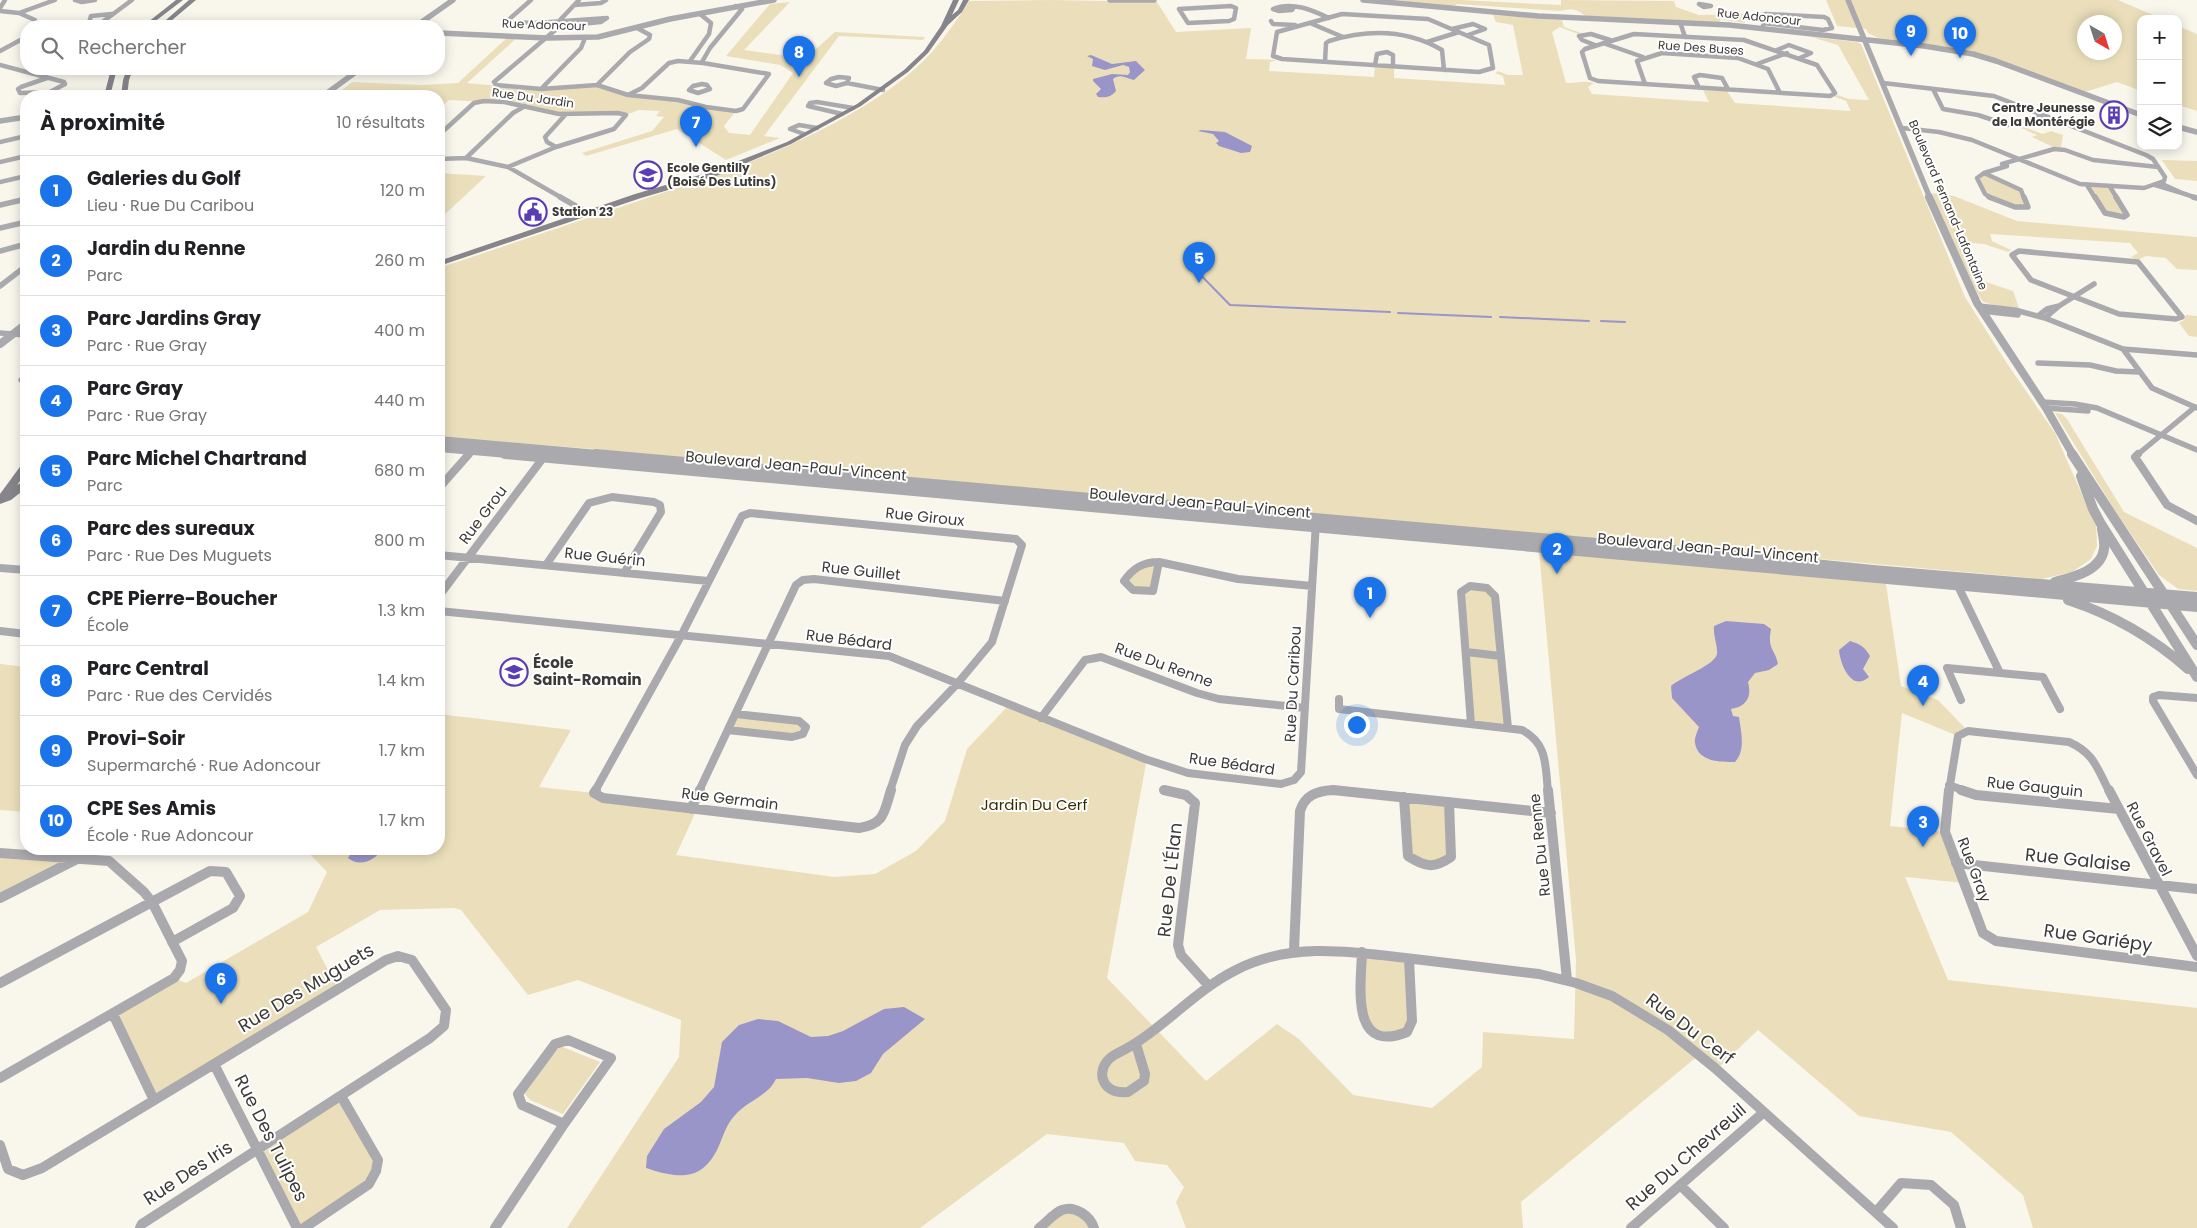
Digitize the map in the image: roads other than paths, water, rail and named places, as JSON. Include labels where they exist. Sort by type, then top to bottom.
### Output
[{"type":"main road","points":[[154,20],[180,0]]},
{"type":"main road","points":[[169,20],[194,0]]},
{"type":"main road","points":[[445,262],[770,152],[817,128],[882,90],[926,52],[944,26],[956,0]]},
{"type":"main road","points":[[944,26],[960,11],[966,0]]},
{"type":"main road","points":[[109,90],[112,75]]},
{"type":"main road","points":[[125,90],[128,75]]},
{"type":"main road","points":[[0,502],[20,474]]},
{"type":"main road","points":[[0,502],[20,487]]},
{"type":"street","points":[[5,0],[0,10],[19,12],[35,20]]},
{"type":"street","points":[[19,12],[55,0]]},
{"type":"street","points":[[76,0],[82,2],[95,0]]},
{"type":"street","points":[[104,20],[132,0]]},
{"type":"street","points":[[425,20],[453,0]]},
{"type":"street","points":[[531,0],[506,22],[531,24],[560,20],[607,18],[602,22],[560,26],[494,82],[496,85],[541,89],[597,85],[628,95],[678,100],[736,111],[744,109],[768,74],[702,62],[669,63],[642,88],[628,95]]},
{"type":"street","points":[[573,0],[580,0]]},
{"type":"street","points":[[560,26],[560,20],[580,0]]},
{"type":"street","points":[[575,5],[606,0]]},
{"type":"street","name":"Rue Adoncour","points":[[736,6],[757,0]]},
{"type":"street","name":"Rue Adoncour","points":[[445,33],[586,38],[670,19],[770,0]]},
{"type":"street","points":[[1110,0],[1154,0]]},
{"type":"street","points":[[1203,0],[1209,7]]},
{"type":"street","points":[[1207,0],[1209,7]]},
{"type":"street","name":"Rue Adoncour","points":[[1364,0],[1530,16],[1763,26],[1928,46],[1972,54],[2137,114]]},
{"type":"street","points":[[1699,0],[1703,4]]},
{"type":"street","name":"Boulevard Fernand-Lafontaine","points":[[1848,0],[1948,242],[1981,309],[2044,405],[2076,461],[2197,645]]},
{"type":"street","points":[[1381,16],[1382,2]]},
{"type":"street","points":[[1389,2],[1389,17]]},
{"type":"street","points":[[702,62],[710,48],[742,9],[736,6]]},
{"type":"street","points":[[1235,6],[1234,19],[1190,23],[1186,22],[1179,9],[1209,7],[1235,6]]},
{"type":"street","points":[[1294,7],[1308,8],[1328,18]]},
{"type":"street","points":[[90,20],[91,16],[112,14]]},
{"type":"street","points":[[690,61],[709,34],[711,24],[700,14]]},
{"type":"street","points":[[1342,14],[1381,16],[1428,20],[1468,35],[1489,45],[1493,68],[1479,72],[1279,59],[1273,56],[1277,32],[1342,14]]},
{"type":"street","points":[[1770,14],[1772,24]]},
{"type":"street","points":[[1770,14],[1824,17],[1828,19],[1832,28],[1824,30],[1780,28],[1772,24],[1763,26],[1762,15],[1770,14]]},
{"type":"street","points":[[1271,21],[1276,24],[1302,25]]},
{"type":"street","points":[[1680,22],[1685,37]]},
{"type":"street","points":[[1687,22],[1694,37]]},
{"type":"street","points":[[1310,23],[1343,37]]},
{"type":"street","points":[[1452,29],[1470,23],[1485,28],[1468,35]]},
{"type":"street","points":[[597,85],[630,52],[649,39],[650,35],[637,28]]},
{"type":"street","points":[[1325,62],[1326,43],[1364,32],[1408,36],[1427,42],[1442,50],[1444,70]]},
{"type":"street","points":[[1427,42],[1458,32]]},
{"type":"street","points":[[709,34],[722,34]]},
{"type":"street","points":[[1595,45],[1582,40],[1579,36],[1582,34],[1593,34],[1610,40]]},
{"type":"street","points":[[1634,34],[1685,37],[1744,40],[1787,53],[1818,65],[1834,93],[1830,96],[1592,79],[1582,52],[1595,45],[1634,34]]},
{"type":"street","points":[[541,89],[581,48],[586,38]]},
{"type":"street","points":[[0,51],[20,41]]},
{"type":"street","name":"Rue Des Buses","points":[[1603,43],[1643,57]]},
{"type":"street","points":[[1777,50],[1789,45],[1810,52],[1800,58]]},
{"type":"street","points":[[1375,64],[1377,54],[1387,52],[1394,55],[1393,66]]},
{"type":"street","name":"Rue Des Buses","points":[[1757,64],[1787,53]]},
{"type":"street","name":"Rue Des Buses","points":[[1645,84],[1636,61],[1655,54],[1671,54],[1738,58],[1757,64],[1770,71],[1780,92]]},
{"type":"street","points":[[0,65],[20,70]]},
{"type":"street","points":[[0,72],[12,68]]},
{"type":"street","points":[[36,75],[64,82],[64,85],[51,90]]},
{"type":"street","points":[[332,90],[352,75]]},
{"type":"street","points":[[1699,88],[1694,77],[1700,75],[1722,78],[1728,89]]},
{"type":"street","points":[[20,92],[18,91],[21,87],[47,78]]},
{"type":"street","points":[[848,83],[882,90]]},
{"type":"street","points":[[1884,85],[1994,96],[2146,155],[2153,159],[2165,177],[2164,181],[2144,188],[2087,185],[2066,179],[1972,140],[1945,134],[1903,130]]},
{"type":"street","points":[[1933,89],[1943,109],[1978,115],[2002,124],[2013,124],[2044,115]]},
{"type":"street","points":[[678,100],[692,92]]},
{"type":"street","name":"Rue Du Jardin","points":[[445,130],[474,103],[502,102],[536,110],[566,114],[618,113],[626,115],[610,131],[556,147],[508,167]]},
{"type":"street","points":[[842,114],[808,106],[810,103],[817,102],[853,108]]},
{"type":"street","points":[[466,158],[513,113],[525,106]]},
{"type":"street","points":[[556,147],[547,142],[545,137],[566,114]]},
{"type":"street","points":[[0,120],[20,116]]},
{"type":"street","points":[[804,134],[790,129],[799,125],[817,128]]},
{"type":"street","points":[[2182,128],[2197,132]]},
{"type":"street","points":[[0,142],[20,137]]},
{"type":"street","points":[[1984,173],[2021,190],[2028,207],[2015,207],[1985,194],[1977,178],[1984,173],[2003,166],[2021,163],[2021,160],[2054,149],[2065,150],[2093,160],[2158,167]]},
{"type":"street","points":[[0,162],[20,157]]},
{"type":"street","points":[[445,158],[466,158],[508,167],[588,213]]},
{"type":"street","points":[[0,182],[20,177]]},
{"type":"street","points":[[2158,184],[2197,198]]},
{"type":"street","points":[[2087,185],[2105,213],[2127,215],[2110,187]]},
{"type":"street","points":[[0,205],[20,200]]},
{"type":"street","points":[[0,228],[20,223]]},
{"type":"street","points":[[0,251],[20,246]]},
{"type":"street","points":[[2019,252],[2133,260],[2138,262],[2182,317],[2126,316],[2074,297],[2027,277],[2012,255],[2019,252]]},
{"type":"street","points":[[0,286],[20,271]]},
{"type":"street","points":[[0,280],[11,278]]},
{"type":"street","points":[[2045,318],[2059,306],[2094,284]]},
{"type":"street","points":[[2038,316],[2059,306]]},
{"type":"street","points":[[1981,309],[2038,316],[2123,349],[2197,355]]},
{"type":"street","points":[[0,344],[20,329]]},
{"type":"street","points":[[0,333],[20,335]]},
{"type":"street","points":[[2123,349],[2152,388],[2196,408]]},
{"type":"street","points":[[2038,363],[2090,365],[2116,371],[2139,372]]},
{"type":"street","points":[[2044,405],[2107,413],[2163,434],[2197,450]]},
{"type":"street","points":[[2196,408],[2176,421],[2135,457],[2167,505],[2197,521]]},
{"type":"street","name":"Boulevard Jean-Paul-Vincent","points":[[445,441],[1316,518],[1956,581],[2032,593],[2197,606]]},
{"type":"street","name":"Boulevard Jean-Paul-Vincent","points":[[445,449],[1315,528],[1956,581],[2044,584],[2197,597]]},
{"type":"street","name":"Rue Grou","points":[[445,588],[550,450]]},
{"type":"street","points":[[445,481],[472,451]]},
{"type":"street","name":"Boulevard Fernand-Lafontaine","points":[[2076,461],[2093,509],[2101,524],[2197,677]]},
{"type":"street","points":[[546,565],[588,503],[596,498],[605,497],[654,502],[660,505],[661,512],[624,573]]},
{"type":"street","name":"Rue Giroux","points":[[708,581],[742,516],[750,513],[1016,539],[1022,545],[992,642],[957,684]]},
{"type":"street","name":"Rue Du Caribou","points":[[1294,780],[1301,772],[1316,518]]},
{"type":"street","points":[[2044,584],[2069,579],[2090,569],[2101,559],[2104,549],[2101,524]]},
{"type":"street","name":"Rue Guérin","points":[[445,556],[708,581]]},
{"type":"street","points":[[1159,562],[1153,591],[1133,590],[1124,581],[1129,573],[1146,561],[1159,562],[1238,579],[1312,586]]},
{"type":"street","points":[[0,568],[20,570]]},
{"type":"street","name":"Rue Guillet","points":[[692,809],[796,585],[803,580],[814,579],[1005,602]]},
{"type":"street","points":[[681,636],[708,581]]},
{"type":"street","points":[[1956,581],[2000,672]]},
{"type":"street","points":[[1471,724],[1462,592],[1470,586],[1486,588],[1495,596],[1508,728]]},
{"type":"street","points":[[2032,593],[2091,607],[2129,624],[2166,648],[2197,677]]},
{"type":"street","name":"Rue Bédard","points":[[445,613],[889,656],[1145,759],[1188,773],[1281,784],[1294,780]]},
{"type":"street","points":[[0,631],[20,633]]},
{"type":"street","name":"Rue Germain","points":[[681,636],[594,793],[603,798],[859,828],[872,826],[881,820],[905,745],[918,726],[957,684]]},
{"type":"street","points":[[1466,652],[1501,656]]},
{"type":"street","name":"Rue Du Renne","points":[[1041,718],[1085,660],[1101,657],[1197,693],[1219,699],[1305,708]]},
{"type":"street","points":[[1961,700],[1947,668],[2043,677],[2060,709]]},
{"type":"street","points":[[2197,698],[2159,695],[2153,697],[2153,702],[2197,775]]},
{"type":"street","name":"Rue Du Renne","points":[[1339,699],[1339,710],[1522,730],[1530,734],[1541,744],[1544,754],[1551,813],[1568,980]]},
{"type":"street","points":[[728,730],[792,737],[803,734],[806,727],[799,720],[736,714]]},
{"type":"street","name":"Rue Gray","points":[[1996,941],[1984,933],[1945,832],[1949,785],[1958,736],[1968,731],[2070,742]]},
{"type":"street","name":"Rue Gravel","points":[[2070,742],[2082,748],[2092,758],[2197,956]]},
{"type":"street","name":"Rue Gauguin","points":[[1949,785],[1976,795],[2119,809]]},
{"type":"street","name":"Rue De L'Élan","points":[[1164,790],[1185,794],[1192,798],[1194,803],[1178,945],[1181,955],[1208,985]]},
{"type":"street","points":[[1294,950],[1300,811],[1302,802],[1311,795],[1322,790],[1333,790],[1551,813]]},
{"type":"street","points":[[1404,797],[1408,856],[1420,864],[1440,865],[1451,857],[1449,802]]},
{"type":"street","points":[[0,853],[20,855]]},
{"type":"street","points":[[0,1078],[174,978],[180,970],[182,961],[152,902],[144,892],[109,862],[25,855]]},
{"type":"street","points":[[0,898],[76,859]]},
{"type":"street","name":"Rue Galaise","points":[[1956,863],[2197,889]]},
{"type":"street","points":[[0,983],[210,871],[226,872],[240,896],[234,908],[172,942]]},
{"type":"street","name":"Rue Gariépy","points":[[1996,941],[2197,967]]},
{"type":"street","name":"Rue Du Cerf","points":[[1136,1044],[1145,1074],[1144,1081],[1131,1091],[1118,1092],[1112,1090],[1102,1079],[1103,1066],[1113,1056],[1136,1044],[1208,985],[1238,968],[1294,950],[1362,952],[1539,974],[1568,980],[1603,992],[1634,1007],[1660,1024],[1717,1069],[1893,1228]]},
{"type":"street","points":[[1362,952],[1363,1014],[1366,1026],[1378,1036],[1396,1038],[1407,1032],[1412,1021],[1409,959]]},
{"type":"street","name":"Rue Des Muguets","points":[[0,1145],[8,1169],[23,1174],[42,1168],[386,960],[398,956],[412,960],[446,1010],[444,1026],[430,1038],[258,1150]]},
{"type":"street","points":[[112,1014],[154,1100]]},
{"type":"street","points":[[495,1228],[564,1124],[611,1058],[568,1040],[555,1044],[518,1094],[522,1104],[564,1124]]},
{"type":"street","name":"Rue Des Tulipes","points":[[214,1064],[298,1228]]},
{"type":"street","points":[[304,1228],[369,1184],[376,1171],[378,1160],[341,1096]]},
{"type":"street","name":"Rue Du Chevreuil","points":[[1631,1228],[1764,1112]]},
{"type":"street","name":"Rue Des Iris","points":[[140,1228],[142,1224],[258,1150]]},
{"type":"street","points":[[1876,1212],[1901,1183],[1931,1185],[1954,1205],[1962,1228]]},
{"type":"street","points":[[1680,1185],[1724,1228]]},
{"type":"street","points":[[1039,1228],[1062,1210],[1078,1210],[1092,1221],[1094,1228]]},
{"type":"waterway","points":[[1185,259],[1230,305],[1390,312]]},
{"type":"waterway","points":[[1398,313],[1491,317]]},
{"type":"waterway","points":[[1500,317],[1589,321]]},
{"type":"waterway","points":[[1601,321],[1625,322]]},
{"type":"place","name":"Provi-Soir","points":[[1911,56]]},
{"type":"place","name":"CPE Ses Amis","points":[[1960,58]]},
{"type":"place","name":"Parc Central","points":[[799,77]]},
{"type":"place","name":"Centre Jeunesse de la Montérégie","points":[[2114,115]]},
{"type":"place","name":"CPE Pierre-Boucher","points":[[696,147]]},
{"type":"place","name":"Ecole Gentilly (Boisé Des Lutins)","points":[[648,175]]},
{"type":"place","name":"Station 23","points":[[533,212]]},
{"type":"place","name":"Parc Michel Chartrand","points":[[1199,283]]},
{"type":"place","name":"Jardin du Renne","points":[[1557,574]]},
{"type":"place","name":"Galeries du Golf","points":[[1370,618]]},
{"type":"place","name":"École Saint-Romain","points":[[514,672]]},
{"type":"place","name":"Parc Gray","points":[[1923,706]]},
{"type":"place","name":"Parc Jardins Gray","points":[[1923,847]]},
{"type":"place","name":"Parc des sureaux","points":[[221,1004]]},
{"type":"park label","name":"Jardin Du Cerf","points":[[1034,805]]}]
